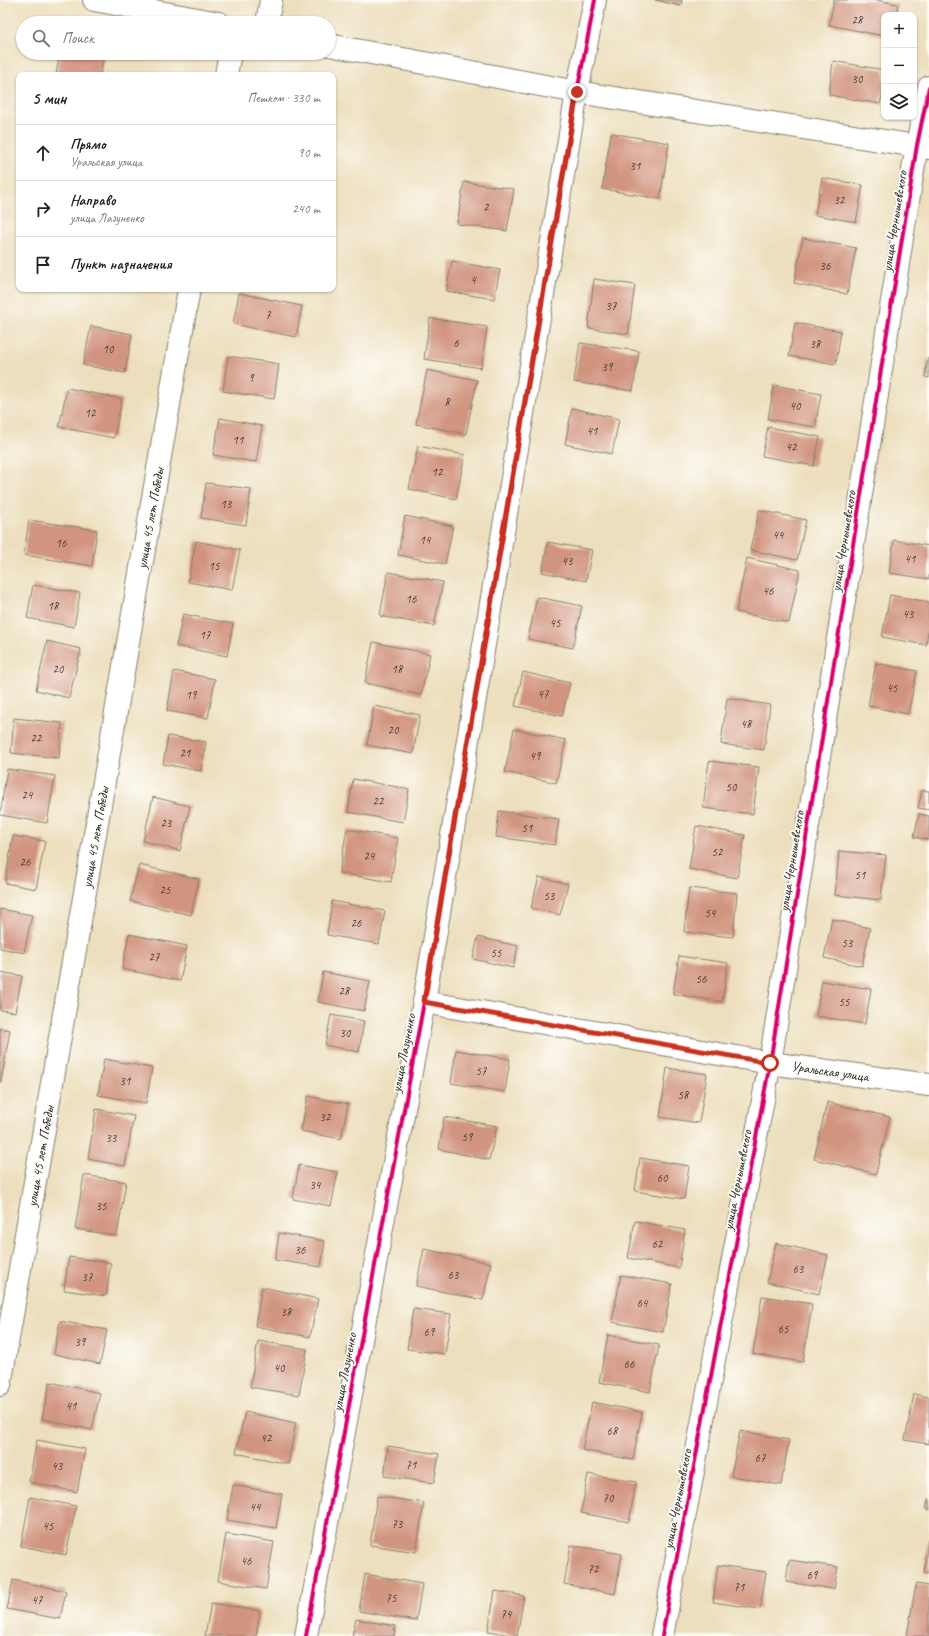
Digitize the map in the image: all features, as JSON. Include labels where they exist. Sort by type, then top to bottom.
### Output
[{"type":"street","points":[[94,0],[182,16]]},
{"type":"street","points":[[268,16],[271,0]]},
{"type":"street","name":"улица Лазуненко","points":[[306,1636],[424,1002],[577,92],[595,0]]},
{"type":"street","points":[[336,46],[577,92],[923,146]]},
{"type":"street","points":[[227,72],[229,60]]},
{"type":"street","name":"улица Чернышевского","points":[[662,1636],[770,1063],[923,146],[929,87]]},
{"type":"street","name":"улица 45 лет Победы","points":[[0,1385],[188,292]]},
{"type":"street","name":"Уральская улица","points":[[424,1002],[770,1063],[929,1084]]},
{"type":"building","points":[[655,0],[682,0],[681,6]]},
{"type":"building","points":[[834,0],[876,0],[898,4],[897,12],[881,12],[881,35],[829,25]]},
{"type":"building","points":[[59,60],[103,60],[101,72],[57,72]]},
{"type":"building","points":[[833,61],[881,69],[880,104],[829,95]]},
{"type":"building","points":[[611,133],[669,143],[660,199],[602,189]]},
{"type":"building","points":[[822,178],[863,185],[856,222],[815,215]]},
{"type":"building","points":[[464,182],[514,189],[507,231],[457,224]]},
{"type":"building","points":[[803,238],[856,248],[847,294],[794,283]]},
{"type":"building","points":[[452,261],[500,270],[494,299],[446,291]]},
{"type":"building","points":[[594,279],[635,285],[628,334],[588,328]]},
{"type":"building","points":[[239,293],[302,306],[296,337],[233,324]]},
{"type":"building","points":[[430,318],[487,327],[481,368],[424,359]]},
{"type":"building","points":[[795,323],[841,331],[836,364],[789,356]]},
{"type":"building","points":[[91,326],[132,334],[125,373],[83,365]]},
{"type":"building","points":[[580,343],[639,351],[633,391],[574,382]]},
{"type":"building","points":[[228,356],[279,364],[274,399],[223,391]]},
{"type":"building","points":[[929,358],[929,378],[925,377]]},
{"type":"building","points":[[427,370],[477,380],[466,434],[416,424]]},
{"type":"building","points":[[774,385],[821,394],[815,427],[768,419]]},
{"type":"building","points":[[67,388],[122,399],[114,438],[59,427]]},
{"type":"building","points":[[572,408],[619,419],[612,454],[565,444]]},
{"type":"building","points":[[220,418],[262,426],[256,462],[213,455]]},
{"type":"building","points":[[768,427],[820,437],[814,466],[762,456]]},
{"type":"building","points":[[418,446],[465,455],[456,499],[409,489]]},
{"type":"building","points":[[206,483],[251,489],[246,525],[201,518]]},
{"type":"building","points":[[759,510],[806,520],[797,560],[750,550]]},
{"type":"building","points":[[405,516],[453,526],[445,564],[398,555]]},
{"type":"building","points":[[29,520],[97,530],[92,566],[24,555]]},
{"type":"building","points":[[894,540],[929,546],[929,579],[889,573]]},
{"type":"building","points":[[196,541],[240,550],[232,590],[188,582]]},
{"type":"building","points":[[548,542],[592,550],[586,581],[542,572]]},
{"type":"building","points":[[747,558],[800,570],[789,623],[736,612]]},
{"type":"building","points":[[388,572],[443,582],[434,626],[380,616]]},
{"type":"building","points":[[33,585],[80,593],[74,627],[27,618]]},
{"type":"building","points":[[890,595],[929,602],[929,625],[926,645],[882,637]]},
{"type":"building","points":[[537,597],[582,606],[573,648],[528,639]]},
{"type":"building","points":[[183,614],[233,624],[227,656],[176,646]]},
{"type":"building","points":[[47,641],[81,649],[69,698],[36,690]]},
{"type":"building","points":[[373,642],[430,654],[421,695],[365,683]]},
{"type":"building","points":[[876,663],[917,671],[908,714],[868,706]]},
{"type":"building","points":[[174,671],[215,679],[208,718],[167,711]]},
{"type":"building","points":[[523,672],[570,683],[562,716],[515,706]]},
{"type":"building","points":[[727,698],[770,705],[764,750],[721,744]]},
{"type":"building","points":[[374,706],[420,715],[413,754],[367,745]]},
{"type":"building","points":[[14,718],[62,723],[59,758],[11,753]]},
{"type":"building","points":[[514,729],[566,740],[556,783],[505,772]]},
{"type":"building","points":[[168,736],[206,742],[201,771],[163,764]]},
{"type":"building","points":[[709,761],[759,767],[753,814],[703,808]]},
{"type":"building","points":[[7,769],[55,776],[47,823],[0,815]]},
{"type":"building","points":[[353,779],[409,789],[403,822],[348,812]]},
{"type":"building","points":[[922,790],[929,791],[929,810],[918,808]]},
{"type":"building","points":[[153,797],[190,806],[180,851],[143,841]]},
{"type":"building","points":[[499,811],[559,819],[555,845],[496,837]]},
{"type":"building","points":[[919,814],[929,816],[929,840],[914,837]]},
{"type":"building","points":[[696,826],[745,835],[737,878],[689,869]]},
{"type":"building","points":[[347,829],[398,838],[391,882],[339,873]]},
{"type":"building","points":[[13,836],[45,841],[36,889],[5,883]]},
{"type":"building","points":[[839,851],[886,855],[881,900],[835,895]]},
{"type":"building","points":[[139,865],[199,879],[191,915],[130,901]]},
{"type":"building","points":[[539,877],[568,884],[560,915],[531,908]]},
{"type":"building","points":[[689,888],[737,893],[733,937],[684,932]]},
{"type":"building","points":[[332,901],[385,911],[379,944],[327,935]]},
{"type":"building","points":[[0,909],[32,915],[24,953],[0,948]]},
{"type":"building","points":[[832,919],[870,928],[862,966],[824,958]]},
{"type":"building","points":[[129,934],[187,946],[180,981],[122,969]]},
{"type":"building","points":[[478,937],[518,946],[513,968],[473,959]]},
{"type":"building","points":[[679,956],[728,963],[722,1002],[673,994]]},
{"type":"building","points":[[0,972],[22,976],[15,1012],[0,1010]]},
{"type":"building","points":[[323,972],[370,981],[364,1011],[318,1002]]},
{"type":"building","points":[[822,981],[871,989],[865,1024],[816,1016]]},
{"type":"building","points":[[331,1015],[364,1021],[359,1052],[325,1045]]},
{"type":"building","points":[[0,1028],[10,1030],[1,1082],[0,1082]]},
{"type":"building","points":[[456,1050],[510,1059],[505,1092],[451,1083]]},
{"type":"building","points":[[104,1059],[152,1068],[146,1103],[98,1095]]},
{"type":"building","points":[[667,1068],[707,1074],[699,1123],[660,1117]]},
{"type":"building","points":[[308,1096],[348,1104],[341,1139],[301,1131]]},
{"type":"building","points":[[827,1102],[890,1117],[876,1174],[814,1159]]},
{"type":"building","points":[[96,1109],[134,1116],[125,1166],[88,1159]]},
{"type":"building","points":[[444,1117],[497,1126],[489,1160],[439,1149]]},
{"type":"building","points":[[640,1158],[689,1166],[684,1199],[635,1191]]},
{"type":"building","points":[[299,1165],[338,1172],[331,1206],[293,1199]]},
{"type":"building","points":[[84,1175],[126,1182],[117,1236],[75,1229]]},
{"type":"building","points":[[635,1221],[685,1230],[679,1268],[628,1258]]},
{"type":"building","points":[[279,1233],[325,1241],[321,1267],[275,1260]]},
{"type":"building","points":[[776,1243],[828,1255],[819,1294],[767,1282]]},
{"type":"building","points":[[424,1249],[491,1263],[483,1300],[416,1286]]},
{"type":"building","points":[[69,1257],[111,1263],[106,1296],[64,1290]]},
{"type":"building","points":[[621,1275],[672,1284],[663,1332],[612,1322]]},
{"type":"building","points":[[262,1287],[318,1299],[310,1337],[255,1326]]},
{"type":"building","points":[[762,1296],[812,1304],[803,1362],[753,1354]]},
{"type":"building","points":[[413,1309],[451,1314],[445,1354],[407,1349]]},
{"type":"building","points":[[60,1321],[107,1330],[100,1364],[54,1354]]},
{"type":"building","points":[[608,1335],[659,1345],[650,1392],[599,1382]]},
{"type":"building","points":[[258,1341],[307,1349],[299,1395],[250,1387]]},
{"type":"building","points":[[50,1382],[100,1393],[92,1430],[42,1419]]},
{"type":"building","points":[[914,1394],[929,1397],[929,1444],[905,1440]]},
{"type":"building","points":[[592,1402],[642,1412],[633,1460],[582,1450]]},
{"type":"building","points":[[245,1412],[296,1423],[288,1464],[236,1453]]},
{"type":"building","points":[[740,1431],[789,1440],[781,1485],[731,1476]]},
{"type":"building","points":[[37,1440],[85,1449],[77,1492],[29,1482]]},
{"type":"building","points":[[388,1446],[439,1454],[434,1483],[384,1476]]},
{"type":"building","points":[[588,1474],[636,1482],[629,1522],[581,1513]]},
{"type":"building","points":[[233,1485],[282,1494],[276,1528],[227,1520]]},
{"type":"building","points":[[377,1496],[424,1503],[416,1552],[370,1545]]},
{"type":"building","points":[[30,1497],[76,1506],[66,1555],[21,1546]]},
{"type":"building","points":[[929,1499],[929,1510],[926,1509]]},
{"type":"building","points":[[226,1534],[274,1542],[266,1589],[218,1581]]},
{"type":"building","points":[[928,1539],[929,1573],[924,1573]]},
{"type":"building","points":[[571,1545],[622,1554],[615,1594],[564,1584]]},
{"type":"building","points":[[789,1560],[838,1567],[834,1589],[786,1582]]},
{"type":"building","points":[[718,1565],[766,1572],[760,1609],[713,1602]]},
{"type":"building","points":[[365,1574],[422,1584],[416,1621],[359,1611]]},
{"type":"building","points":[[13,1580],[66,1591],[60,1619],[7,1609]]},
{"type":"building","points":[[916,1584],[929,1586],[929,1636],[907,1636]]},
{"type":"building","points":[[495,1591],[524,1596],[517,1636],[488,1631]]},
{"type":"building","points":[[211,1603],[260,1611],[256,1636],[205,1636]]},
{"type":"building","points":[[356,1619],[395,1626],[394,1636],[352,1636]]},
{"type":"cycle path","points":[[306,1636],[424,1002],[577,92],[595,0]]},
{"type":"cycle path","points":[[662,1636],[770,1063],[917,145],[929,87]]},
{"type":"route","points":[[577,92],[424,1002],[770,1063]]}]
